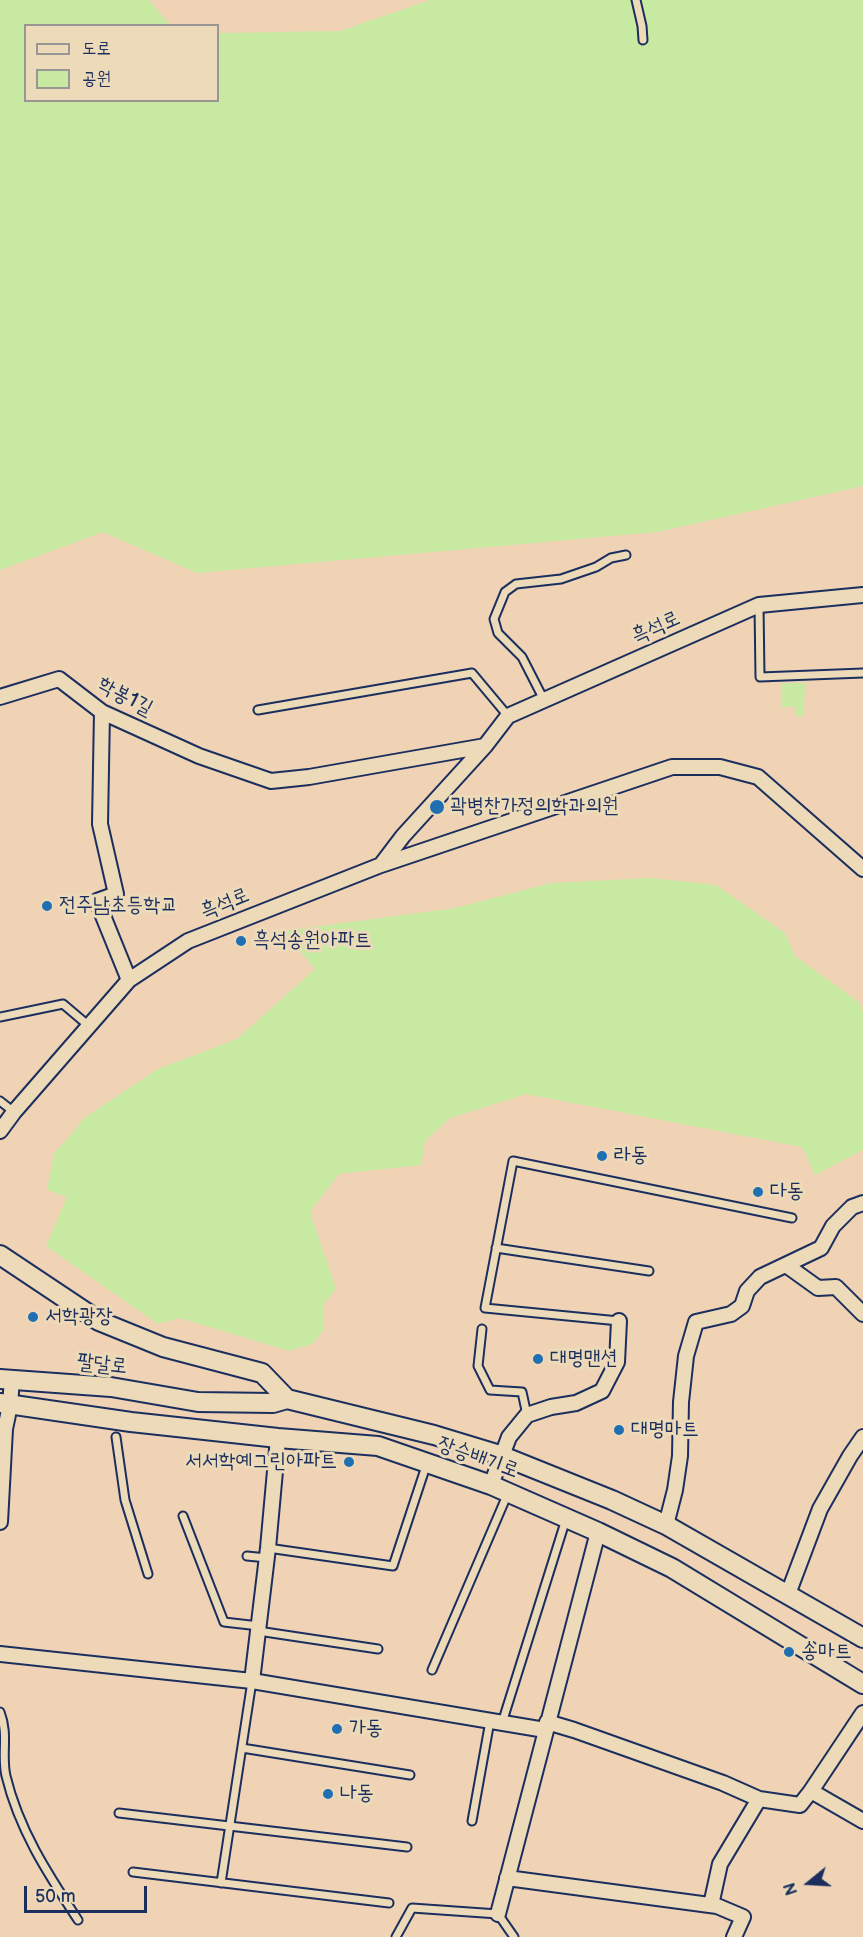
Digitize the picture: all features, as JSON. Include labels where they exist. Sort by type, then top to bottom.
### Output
[{"type":"street","name":"흑석로","points":[[0,1131],[129,980],[188,941],[381,865],[403,836],[485,746],[508,716],[759,605],[863,595]]},
{"type":"street","name":"학봉1길","points":[[0,697],[59,679],[102,712],[199,756],[271,781],[309,777],[485,746]]},
{"type":"street","points":[[102,712],[100,824],[116,894],[97,901],[129,980]]},
{"type":"street","points":[[381,865],[672,767],[720,767],[758,777],[863,869]]},
{"type":"street","points":[[666,1525],[675,1490],[680,1456],[681,1402],[686,1356],[696,1322],[731,1314],[742,1306],[747,1291],[760,1277],[821,1248],[833,1226],[852,1207],[863,1203]]},
{"type":"street","points":[[0,1255],[99,1321],[163,1347],[262,1373],[287,1399]]},
{"type":"street","points":[[786,1265],[818,1287],[836,1287],[863,1314]]},
{"type":"street","points":[[491,1485],[500,1455],[509,1437],[527,1415],[551,1407],[576,1403],[602,1391],[617,1362],[619,1322]]},
{"type":"street","points":[[0,1522],[6,1379]]},
{"type":"street","name":"팔달로","points":[[6,1379],[111,1387],[198,1402]]},
{"type":"street","name":"장승배기로","points":[[198,1402],[273,1403],[287,1399],[434,1435],[500,1455],[612,1500],[666,1525],[863,1638]]},
{"type":"street","name":"장승배기로","points":[[5,1404],[278,1438],[378,1446],[508,1492],[672,1568],[863,1684]]},
{"type":"street","points":[[788,1594],[820,1509],[863,1437]]},
{"type":"street","points":[[252,1681],[268,1553],[278,1438]]},
{"type":"street","points":[[498,1914],[598,1532]]},
{"type":"street","points":[[0,1654],[252,1681],[496,1722],[574,1730],[723,1783],[759,1799],[800,1805],[863,1713]]},
{"type":"street","points":[[811,1791],[863,1821]]},
{"type":"street","points":[[711,1905],[720,1864],[759,1799]]},
{"type":"street","points":[[507,1878],[711,1905],[743,1917],[734,1937]]},
{"type":"lane","points":[[636,0],[642,26],[642,40]]},
{"type":"lane","points":[[544,700],[522,657],[498,633],[494,619],[505,592],[516,584],[561,579],[596,567],[611,558],[626,555]]},
{"type":"lane","points":[[759,605],[760,677],[863,673]]},
{"type":"lane","points":[[258,710],[472,673],[508,716]]},
{"type":"lane","points":[[0,1017],[63,1004],[89,1026]]},
{"type":"lane","points":[[0,1101],[14,1112]]},
{"type":"lane","points":[[619,1322],[485,1308],[513,1161],[792,1218]]},
{"type":"lane","points":[[496,1248],[649,1271]]},
{"type":"lane","points":[[482,1329],[478,1366],[490,1390],[522,1392],[527,1415]]},
{"type":"lane","points":[[116,1437],[125,1500],[148,1574]]},
{"type":"lane","points":[[247,1556],[268,1553],[393,1566],[427,1463]]},
{"type":"lane","points":[[432,1670],[508,1492]]},
{"type":"lane","points":[[183,1516],[225,1622],[378,1649]]},
{"type":"lane","points":[[472,1821],[496,1722],[566,1518]]},
{"type":"lane","points":[[222,1882],[252,1681]]},
{"type":"lane","points":[[0,1712],[5,1725],[2,1774],[36,1854],[78,1920]]},
{"type":"lane","points":[[242,1748],[410,1775]]},
{"type":"lane","points":[[119,1813],[406,1847]]},
{"type":"lane","points":[[133,1872],[389,1903]]},
{"type":"lane","points":[[396,1937],[412,1908],[498,1914],[514,1937]]},
{"type":"green space","points":[[0,0],[149,0],[169,24],[24,24],[24,102],[219,102],[219,33],[340,31],[430,0],[863,0],[863,486],[657,532],[197,573],[103,532],[0,570]]},
{"type":"green space","points":[[782,683],[805,683],[804,716],[795,716],[795,707],[781,707]]},
{"type":"green space","points":[[650,878],[716,885],[785,933],[795,956],[860,1003],[863,1012],[863,1150],[815,1175],[802,1147],[526,1094],[450,1118],[425,1141],[421,1165],[339,1174],[310,1212],[336,1289],[323,1305],[324,1330],[312,1344],[289,1351],[180,1318],[158,1324],[46,1246],[67,1197],[47,1190],[54,1153],[84,1118],[158,1069],[237,1039],[315,969],[283,931],[455,908],[551,883]]},
{"type":"place","name":"곽병찬가정의학과의원","points":[[437,807]]},
{"type":"place","name":"전주남초등학교","points":[[47,906]]},
{"type":"place","name":"흑석송원아파트","points":[[241,941]]},
{"type":"place","name":"라동","points":[[602,1156]]},
{"type":"place","name":"다동","points":[[758,1192]]},
{"type":"place","name":"서학광장","points":[[33,1317]]},
{"type":"place","name":"대명맨션","points":[[538,1359]]},
{"type":"place","name":"대명마트","points":[[619,1430]]},
{"type":"place","name":"서서학예그린아파트","points":[[349,1462]]},
{"type":"place","name":"송마트","points":[[789,1652]]},
{"type":"place","name":"가동","points":[[337,1729]]},
{"type":"place","name":"나동","points":[[328,1794]]}]
